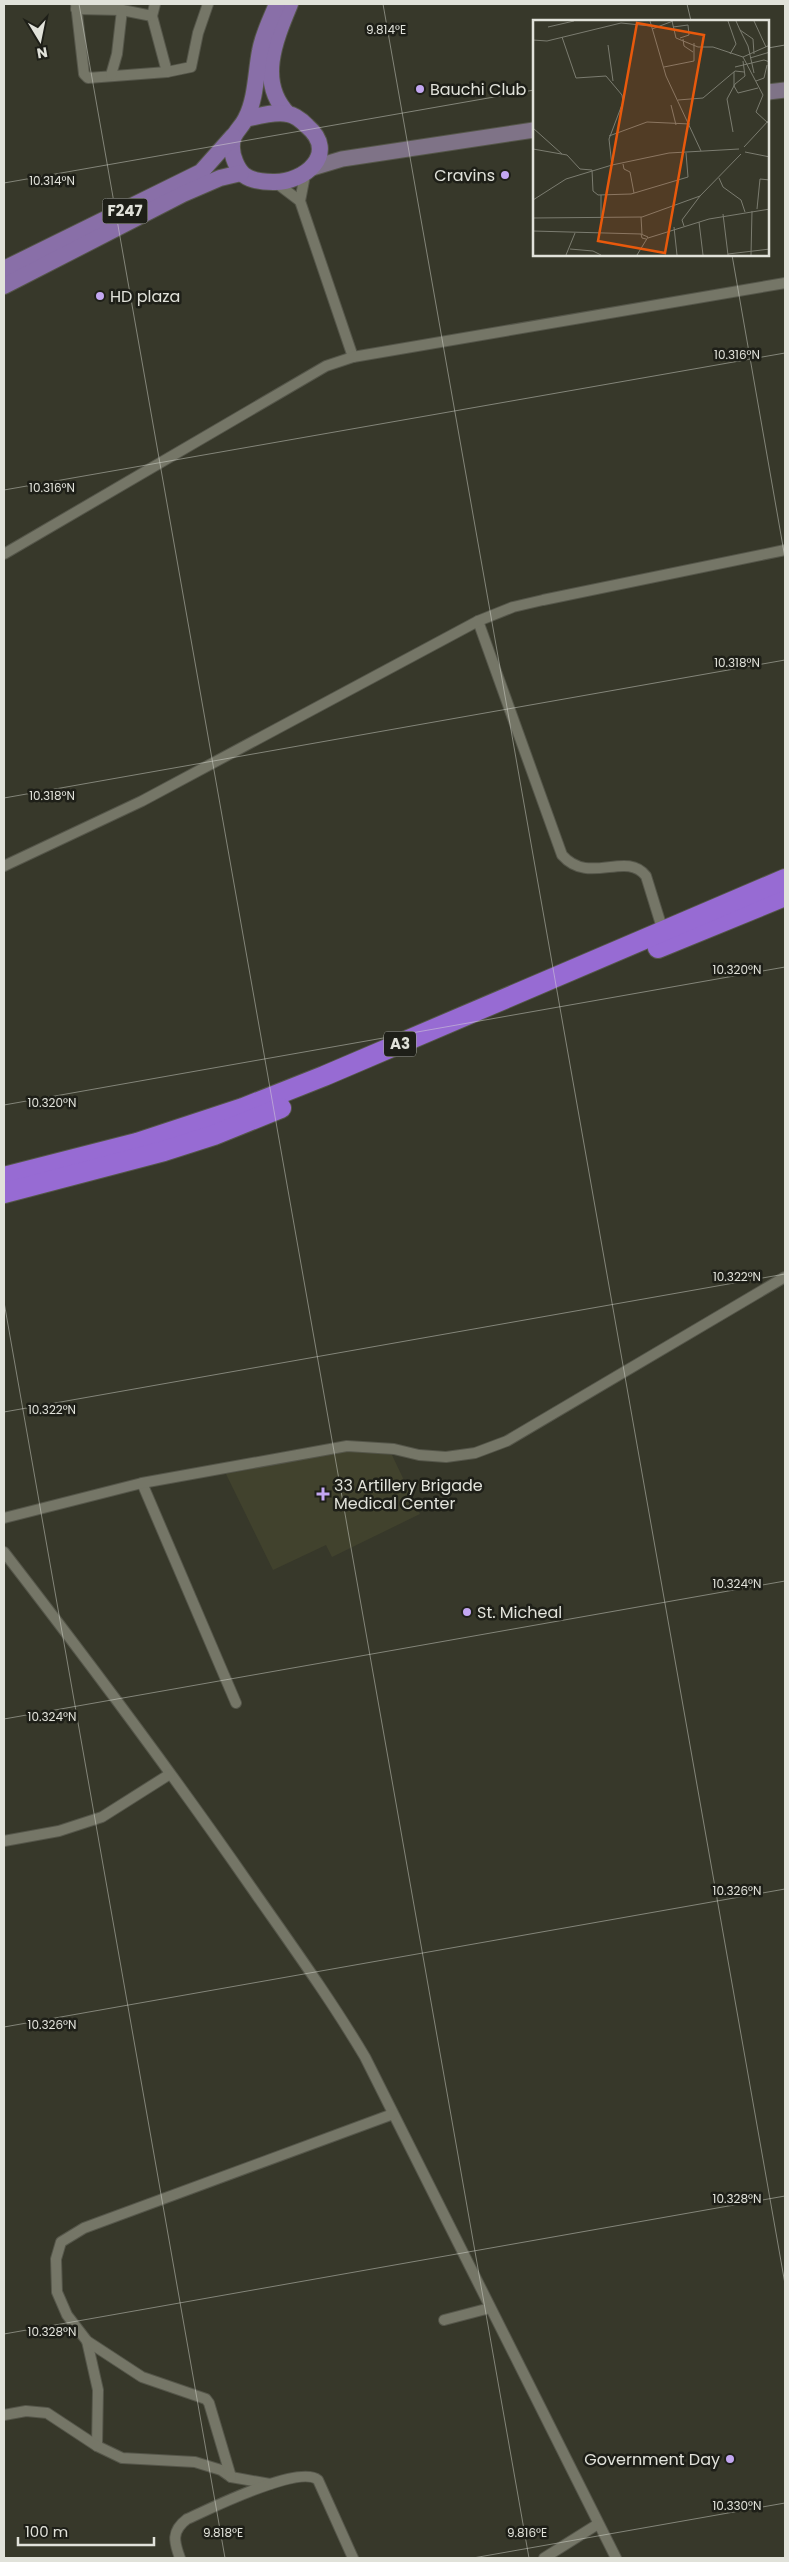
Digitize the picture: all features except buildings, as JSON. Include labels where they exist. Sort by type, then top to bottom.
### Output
[{"type":"highway","name":"A3","points":[[608,962],[662,931],[785,879]]},
{"type":"highway","name":"A3","points":[[4,1193],[197,1140],[327,1082],[608,962],[785,896]]},
{"type":"highway","name":"A3","points":[[4,1177],[186,1128],[327,1082]]},
{"type":"main road","name":"F247","points":[[4,269],[201,172],[246,119],[261,48],[277,4]]},
{"type":"main road","points":[[233,136],[232,148],[241,173],[249,179],[275,182],[292,180],[309,172],[318,157],[320,146],[314,131],[301,120],[288,114],[278,103],[273,93],[270,75],[281,24],[290,4]]},
{"type":"main road","points":[[246,119],[267,114],[288,114]]},
{"type":"main road","name":"F247","points":[[4,286],[201,186],[220,178],[241,173]]},
{"type":"street","points":[[155,4],[152,16],[167,72]]},
{"type":"street","points":[[152,16],[122,10],[76,6],[84,74],[88,78],[167,72],[191,67],[198,33],[208,4]]},
{"type":"street","points":[[111,76],[122,10]]},
{"type":"street","points":[[769,92],[785,90]]},
{"type":"street","points":[[300,201],[309,172],[342,159],[533,130]]},
{"type":"street","points":[[320,146],[342,159]]},
{"type":"street","points":[[275,182],[300,201],[353,357]]},
{"type":"street","points":[[4,554],[326,366],[353,357],[785,283]]},
{"type":"street","points":[[4,866],[150,797],[478,621],[513,607],[543,600],[785,550]]},
{"type":"street","points":[[478,621],[562,855],[576,867],[585,869],[627,866],[641,870],[646,876],[662,931]]},
{"type":"street","points":[[4,1518],[142,1484],[347,1446],[394,1449],[419,1455],[446,1457],[475,1453],[507,1441],[523,1432],[785,1277]]},
{"type":"street","points":[[142,1484],[236,1703]]},
{"type":"street","points":[[4,1552],[77,1647],[170,1774],[333,2005],[365,2057],[616,2558]]},
{"type":"street","points":[[4,1841],[58,1831],[102,1817],[170,1774]]},
{"type":"street","points":[[231,2477],[209,2403],[206,2399],[142,2377],[87,2341],[67,2315],[57,2292],[57,2251],[61,2242],[70,2235],[393,2114]]},
{"type":"street","points":[[444,2320],[490,2308]]},
{"type":"street","points":[[87,2341],[98,2390],[97,2446]]},
{"type":"street","points":[[4,2415],[26,2411],[47,2412],[97,2446],[122,2458],[195,2462],[221,2470],[231,2477],[270,2484]]},
{"type":"street","points":[[180,2558],[174,2541],[178,2525],[186,2519],[270,2484],[307,2476],[314,2476],[318,2480],[353,2558]]},
{"type":"street","points":[[544,2558],[598,2524]]},
{"type":"shaded area","name":"33 Artillery Brigade Medical Center","points":[[352,1450],[392,1455],[420,1514],[332,1557],[326,1545],[273,1570],[226,1474]]},
{"type":"place","name":"Bauchi Club","points":[[420,89]]},
{"type":"place","name":"Cravins","points":[[505,175]]},
{"type":"place","name":"HD plaza","points":[[100,296]]},
{"type":"place","name":"33 Artillery Brigade Medical Center","points":[[323,1494]]},
{"type":"place","name":"St. Micheal","points":[[467,1612]]},
{"type":"place","name":"Government Day","points":[[730,2459]]}]
